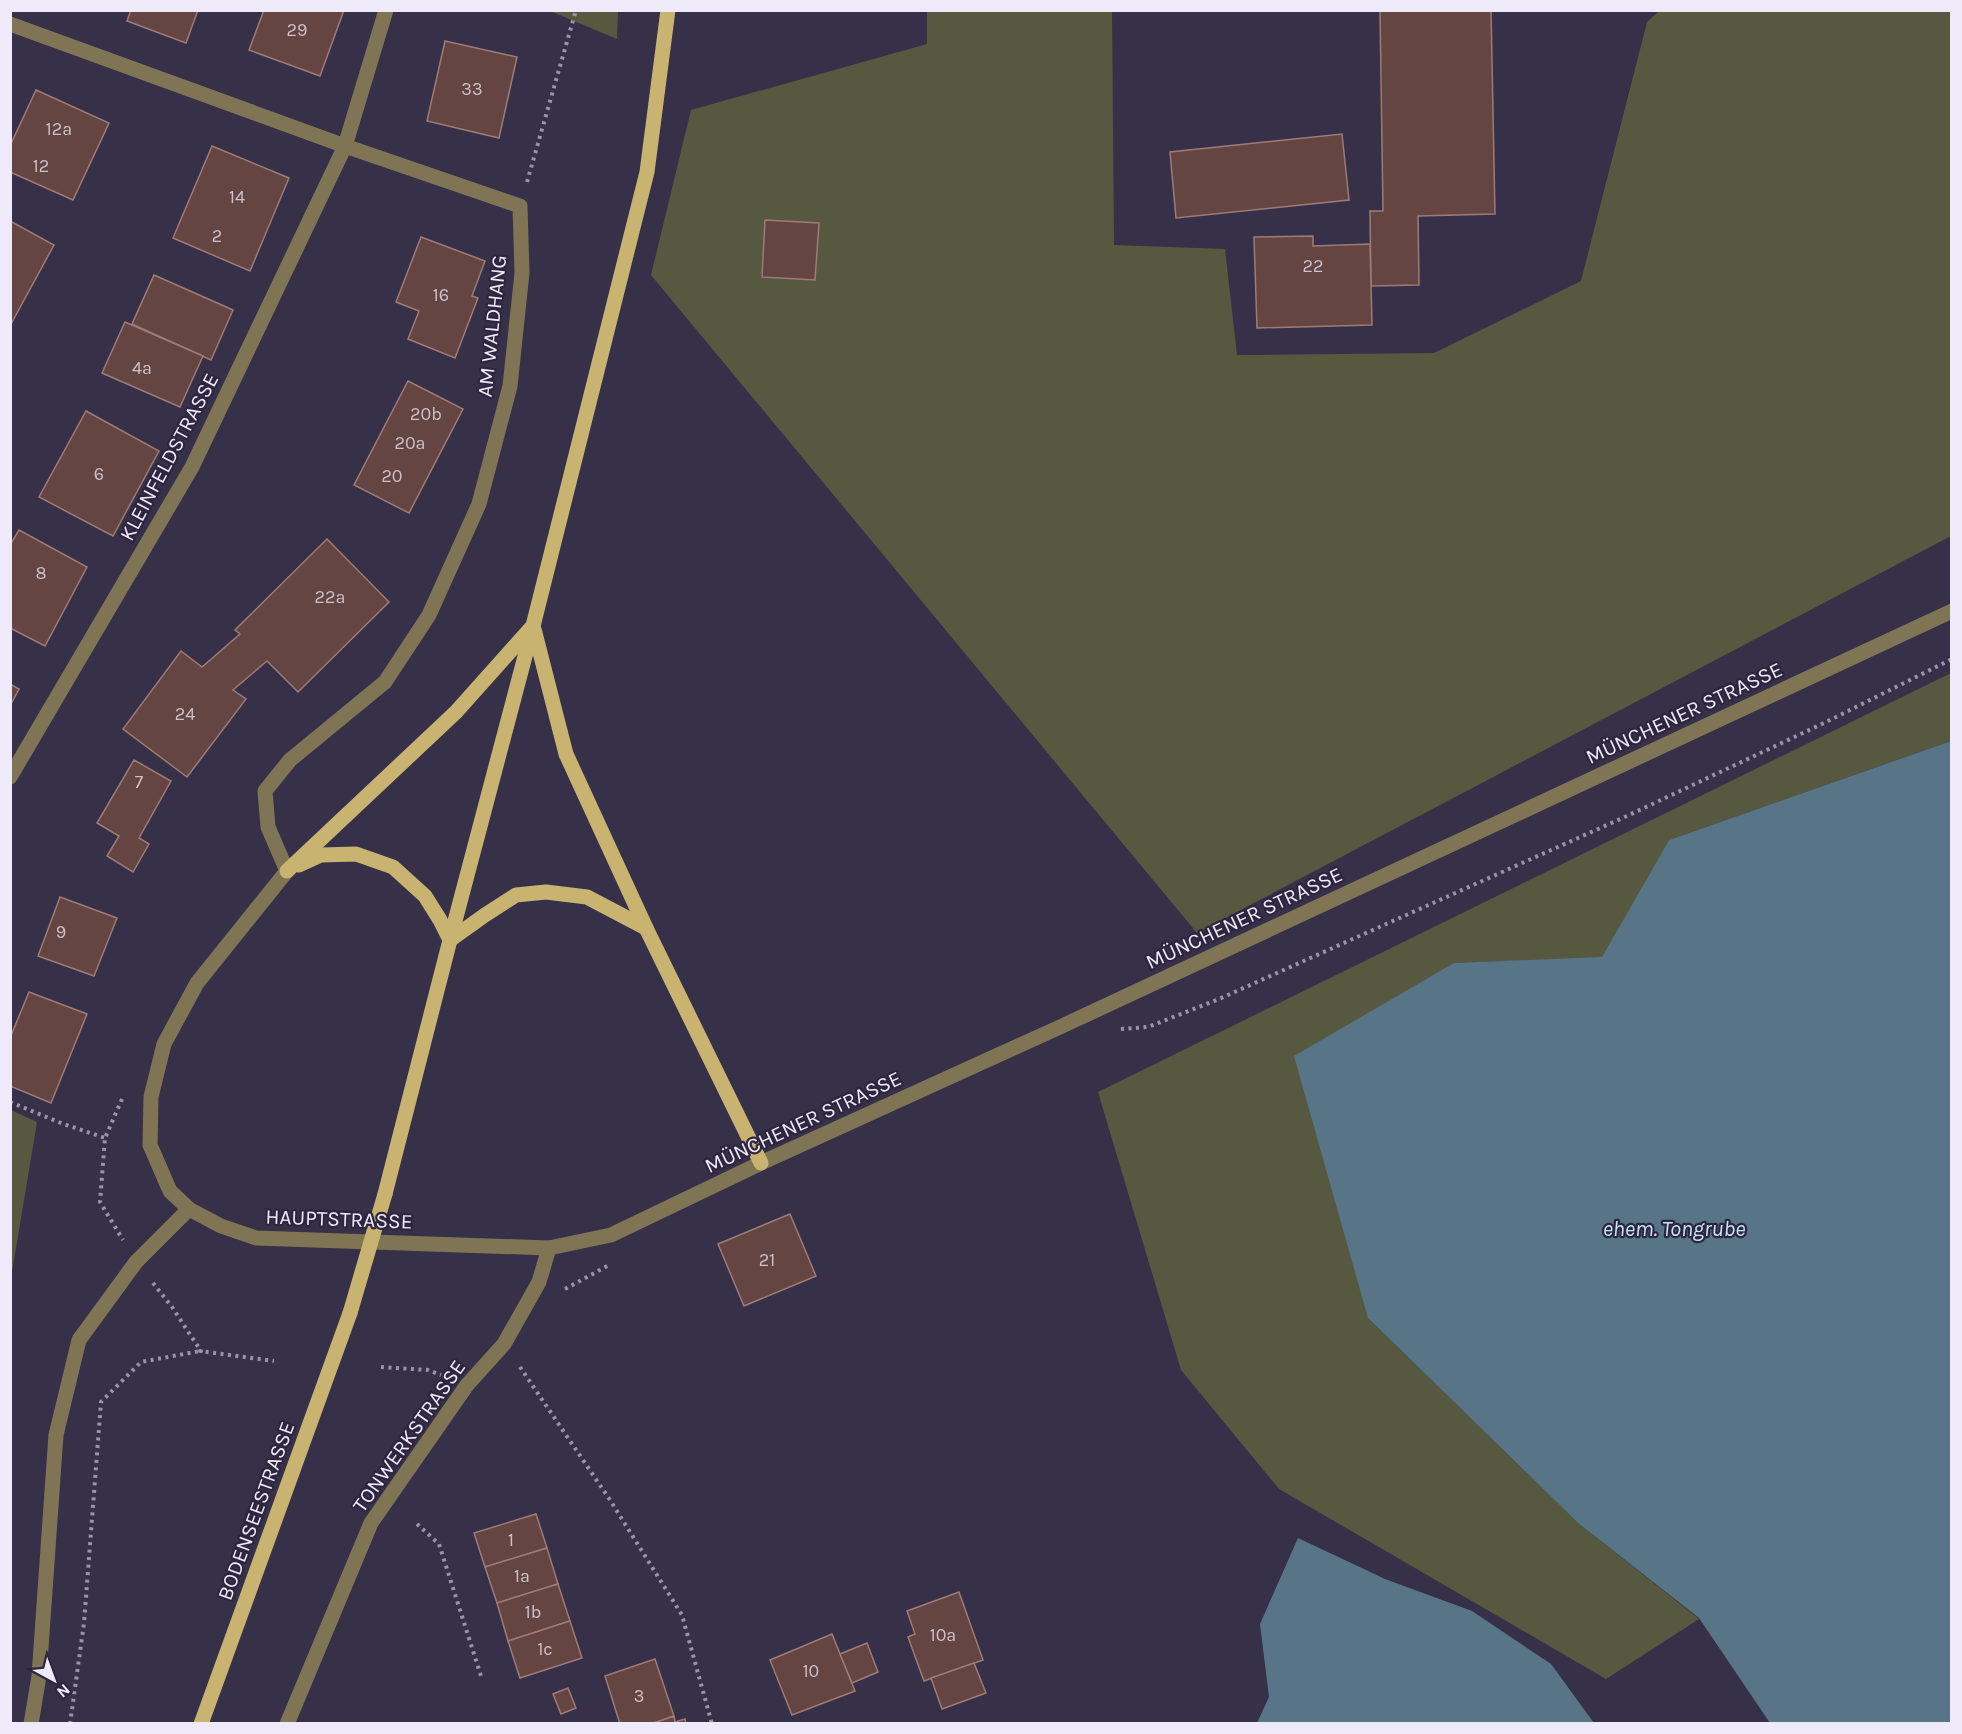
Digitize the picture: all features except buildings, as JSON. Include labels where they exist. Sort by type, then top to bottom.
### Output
[{"type":"main road","name":"BODENSEESTRASSE","points":[[201,1724],[350,1313],[385,1194],[533,626],[647,172],[668,10]]},
{"type":"main road","points":[[287,870],[456,712],[533,626]]},
{"type":"main road","points":[[533,626],[566,754],[646,928],[760,1163]]},
{"type":"main road","points":[[287,870],[321,855],[356,854],[393,867],[425,896],[450,940],[516,896],[546,891],[587,897],[646,928]]},
{"type":"street","name":"KLEINFELDSTRASSE","points":[[10,777],[192,467],[345,146],[386,10]]},
{"type":"street","points":[[10,24],[345,146],[520,206]]},
{"type":"street","name":"AM WALDHANG","points":[[287,870],[268,827],[265,791],[290,760],[385,682],[429,615],[479,504],[510,386],[522,273],[520,206]]},
{"type":"street","name":"MÜNCHENER STRASSE","points":[[549,1248],[611,1235],[760,1163],[1082,1017],[1952,611]]},
{"type":"street","name":"HAUPTSTRASSE","points":[[287,870],[197,983],[164,1044],[151,1097],[150,1145],[170,1191],[189,1209],[221,1226],[256,1238],[549,1248]]},
{"type":"street","points":[[31,1724],[39,1676],[56,1435],[79,1340],[136,1262],[189,1209]]},
{"type":"street","name":"TONWERKSTRASSE","points":[[287,1724],[371,1523],[467,1385],[504,1344],[539,1282],[549,1248]]},
{"type":"path","points":[[520,206],[576,10]]},
{"type":"path","points":[[1112,1030],[1148,1027],[1219,999],[1627,816],[1824,723],[1952,659]]},
{"type":"path","points":[[10,1102],[105,1138]]},
{"type":"path","points":[[562,1291],[612,1263]]},
{"type":"path","points":[[504,1344],[610,1500],[682,1615],[712,1724]]},
{"type":"path","points":[[70,1724],[84,1623],[101,1402],[141,1362],[201,1351],[274,1361]]},
{"type":"path","points":[[381,1367],[428,1370],[467,1385]]},
{"type":"path","points":[[417,1524],[439,1544],[481,1676]]},
{"type":"green space","points":[[550,11],[618,11],[617,39]]},
{"type":"green space","points":[[927,11],[1112,11],[1114,245],[1225,249],[1237,355],[1434,353],[1581,281],[1647,22],[1659,11],[1951,11],[1951,536],[1197,933],[651,275],[691,110],[927,44]]},
{"type":"green space","points":[[1951,673],[1951,741],[1669,840],[1602,958],[1454,963],[1368,1318],[1578,1523],[1699,1619],[1606,1679],[1279,1489],[1181,1370],[1098,1092]]},
{"type":"green space","points":[[11,1110],[37,1122],[11,1278]]},
{"type":"water","name":"ehem. Tongrube","points":[[1951,741],[1951,1723],[1770,1723],[1699,1618],[1578,1523],[1368,1318],[1294,1056],[1454,963],[1602,957],[1669,840]]},
{"type":"water","points":[[1298,1538],[1385,1579],[1472,1611],[1551,1664],[1594,1723],[1257,1723],[1269,1697],[1260,1624]]}]
